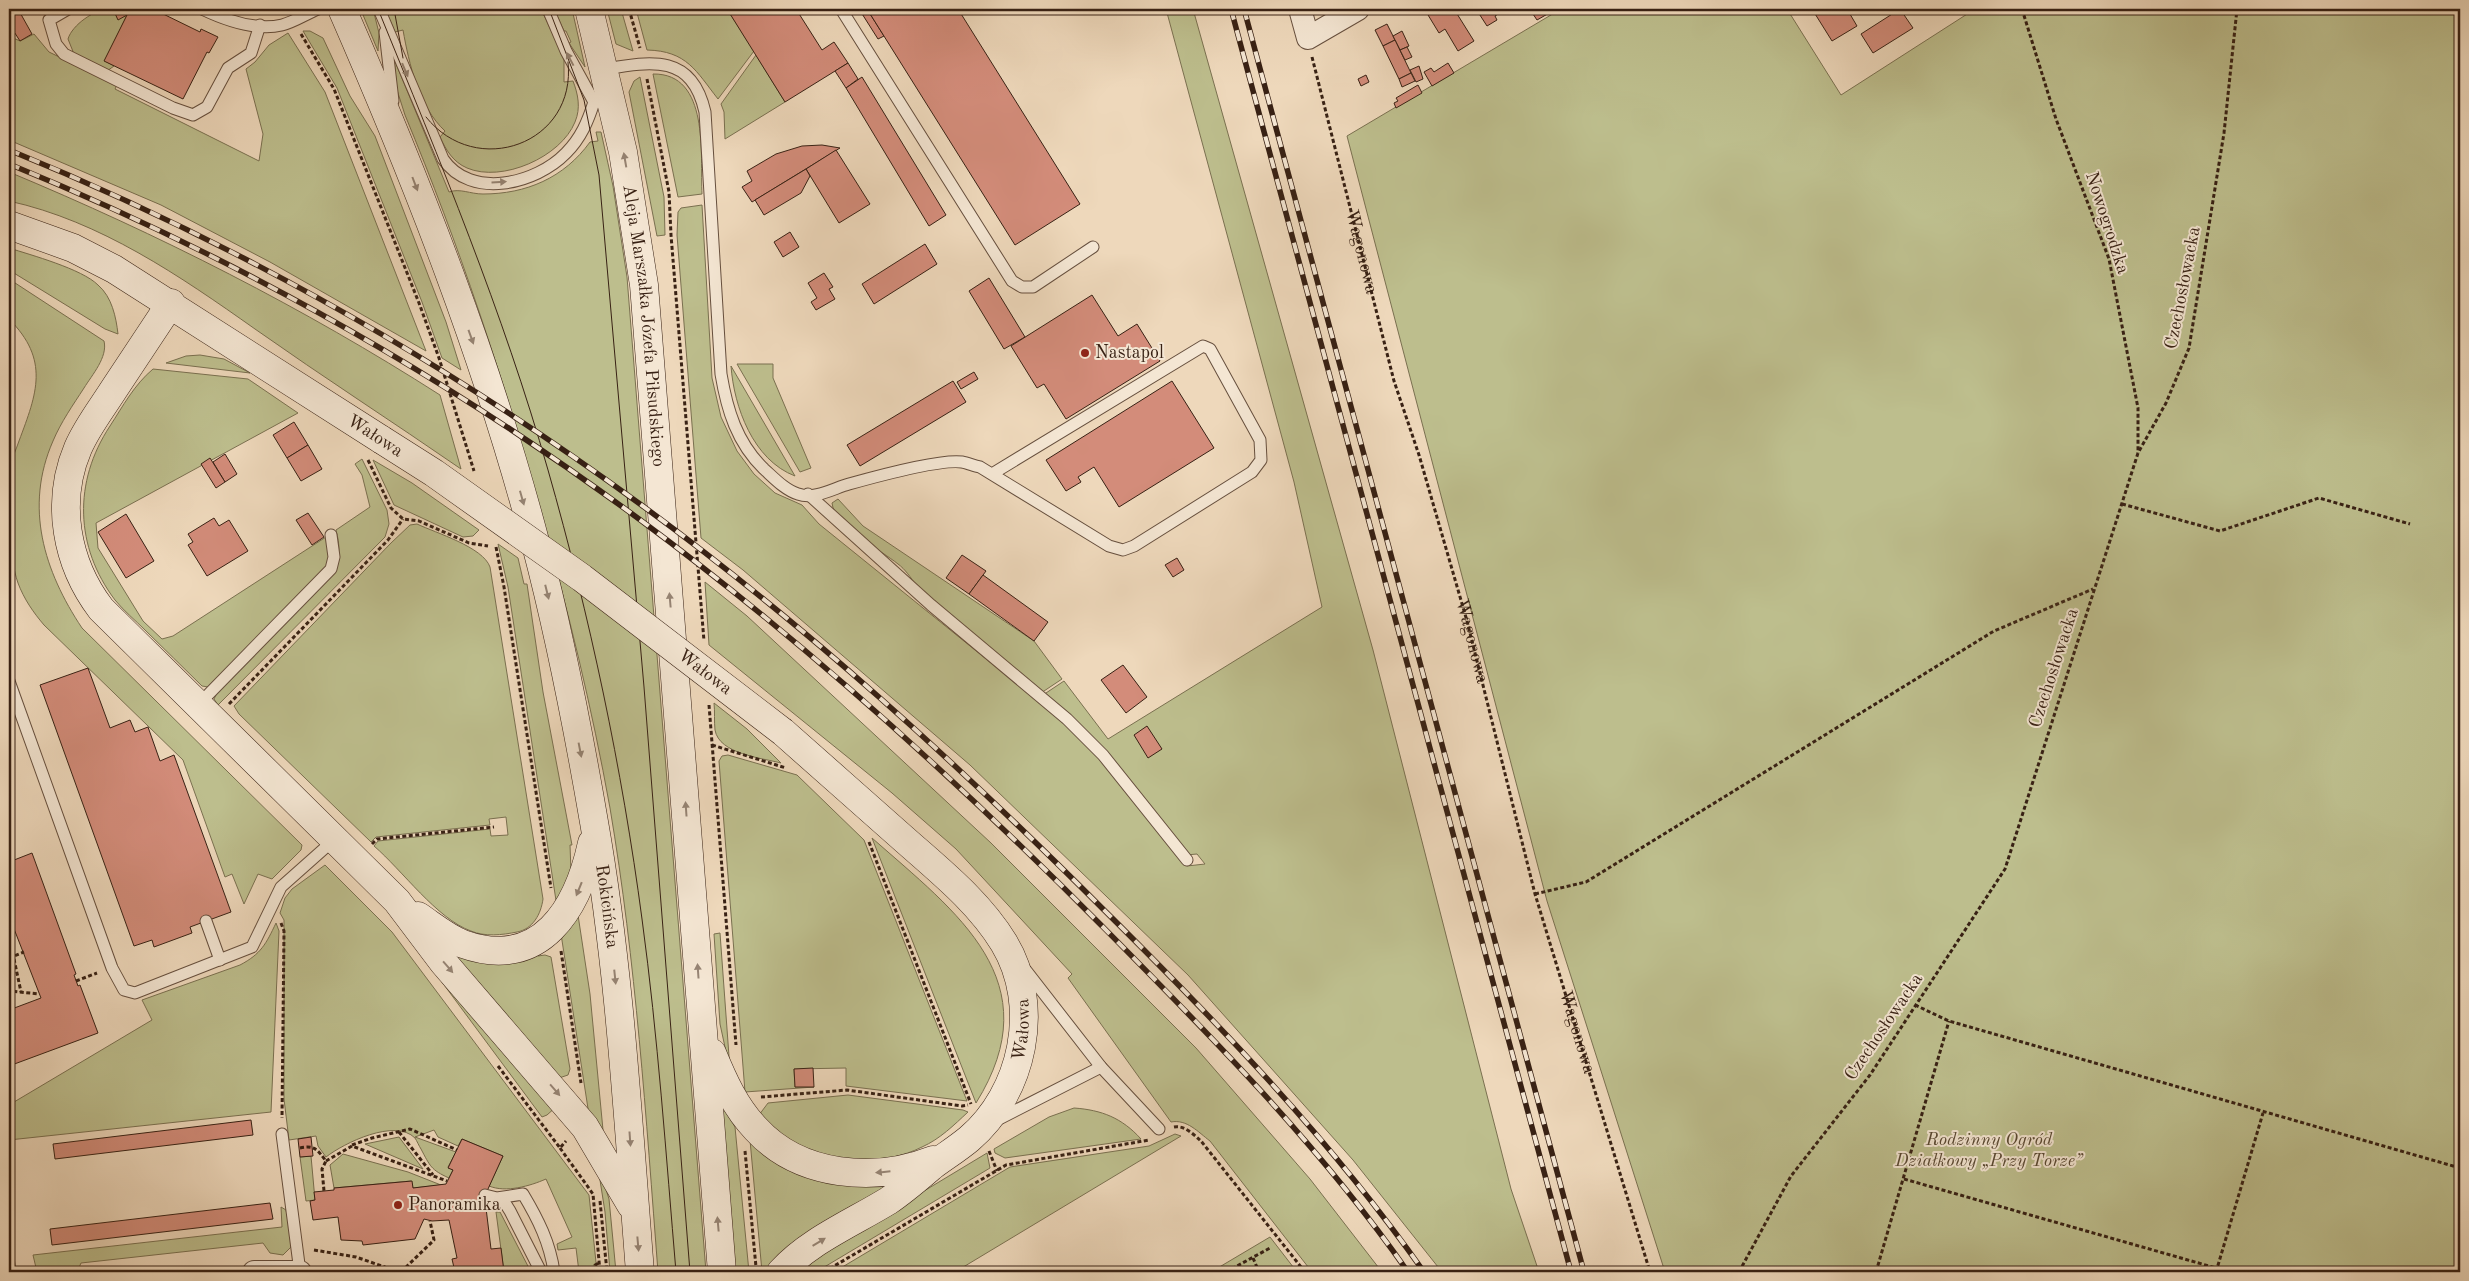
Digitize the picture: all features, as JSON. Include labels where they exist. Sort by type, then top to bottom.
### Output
[{"type":"main road","points":[[342,9],[397,139]]},
{"type":"main road","name":"Aleja Marszałka Józefa Piłsudskiego","points":[[589,9],[605,69],[603,100],[630,189],[644,285],[702,1020]]},
{"type":"main road","name":"Rokicińska","points":[[397,139],[474,346],[509,452],[536,544],[556,630],[595,824],[622,1041],[640,1272]]},
{"type":"main road","name":"Wałowa","points":[[9,226],[47,238],[91,256],[171,303],[373,448],[434,473],[582,578],[783,732],[950,881],[980,912],[1000,937],[1012,960],[1019,984],[1023,1012],[1022,1041],[1017,1066],[1008,1088],[992,1115],[976,1116],[946,1155],[890,1200],[809,1248],[781,1272]]},
{"type":"main road","points":[[171,303],[78,448],[68,482],[66,523],[74,560],[93,598],[101,609],[397,901],[444,962],[585,1126],[636,1215]]},
{"type":"main road","points":[[397,901],[451,939],[488,950],[501,951],[524,946],[540,938],[556,924],[570,907],[582,882],[595,824]]},
{"type":"main road","points":[[702,1020],[711,1052],[732,1098],[756,1129],[789,1154],[827,1169],[868,1173],[904,1169],[946,1155]]},
{"type":"main road","points":[[702,1020],[722,1272]]},
{"type":"street","points":[[1300,9],[1308,38],[1358,9]]},
{"type":"street","points":[[254,1272],[300,1272]]},
{"type":"lane","points":[[68,9],[49,20],[56,44],[64,54],[173,108],[193,115],[206,107],[228,68],[252,53],[260,26]]},
{"type":"lane","points":[[202,9],[222,18],[260,26],[284,25],[318,9]]},
{"type":"lane","points":[[379,9],[386,36],[397,139]]},
{"type":"lane","points":[[379,9],[443,159],[454,172],[468,180],[480,183],[507,182],[531,176],[556,162],[575,143],[589,118],[603,100],[566,51],[548,9]]},
{"type":"lane","points":[[841,9],[1012,281],[1022,287],[1033,287],[1093,247]]},
{"type":"lane","points":[[605,69],[644,62],[673,66],[684,72],[701,95],[705,112],[720,366],[726,406],[739,436],[756,461],[776,481],[799,494],[808,494],[831,491],[847,484],[939,464],[961,462],[980,467],[1109,546],[1123,550],[1134,546],[1252,472],[1262,460],[1260,440],[1210,349],[1203,346],[992,474]]},
{"type":"lane","points":[[808,494],[931,606],[1067,719],[1103,755],[1187,860]]},
{"type":"lane","points":[[198,705],[331,569],[334,557],[331,535]]},
{"type":"lane","points":[[9,681],[120,985],[124,990],[135,993],[252,947],[281,887],[335,839]]},
{"type":"lane","points":[[206,921],[220,960]]},
{"type":"lane","points":[[1000,937],[1101,1067],[1161,1132]]},
{"type":"lane","points":[[976,1116],[1101,1067]]},
{"type":"lane","points":[[282,1134],[300,1272]]},
{"type":"lane","points":[[541,1272],[505,1203],[485,1199],[522,1194],[535,1214],[551,1250],[554,1272]]},
{"type":"path","name":"Nowogrodzka","points":[[2022,9],[2056,119],[2109,259],[2138,408],[2138,453]]},
{"type":"path","name":"Czechosłowacka","points":[[1739,1272],[1791,1176],[1870,1075],[2005,869],[2138,453],[2166,403],[2189,348],[2224,132],[2237,9]]},
{"type":"path","points":[[299,29],[334,89],[416,294],[439,358],[476,478]]},
{"type":"path","name":"Wagonowa","points":[[1308,38],[1394,381],[1419,455],[1467,621],[1535,894],[1650,1272]]},
{"type":"path","points":[[373,448],[391,508],[403,518],[419,521],[469,543],[488,546]]},
{"type":"path","points":[[2122,504],[2220,531],[2319,498],[2410,524]]},
{"type":"path","points":[[495,542],[504,587],[582,1093]]},
{"type":"path","points":[[1535,894],[1586,882],[1994,631],[2093,589]]},
{"type":"path","points":[[227,706],[234,712]]},
{"type":"path","points":[[712,746],[781,767]]},
{"type":"path","points":[[370,847],[377,839],[494,827]]},
{"type":"path","points":[[868,839],[997,1170]]},
{"type":"path","points":[[365,842],[375,851]]},
{"type":"path","points":[[282,1134],[283,926]]},
{"type":"path","points":[[9,947],[21,992]]},
{"type":"path","points":[[11,957],[24,952]]},
{"type":"path","points":[[76,981],[97,974]]},
{"type":"path","points":[[9,988],[10,991],[39,994]]},
{"type":"path","points":[[1915,1005],[1931,1015],[1949,1021],[2263,1113],[2460,1168]]},
{"type":"path","points":[[1876,1272],[1949,1021]]},
{"type":"path","points":[[755,1098],[847,1090],[962,1106],[976,1116]]},
{"type":"path","points":[[2217,1270],[2263,1113]]},
{"type":"path","points":[[824,1272],[1006,1166],[1145,1142],[1161,1132],[1179,1126],[1201,1141],[1305,1272]]},
{"type":"path","points":[[324,1192],[322,1169],[326,1161],[352,1146],[410,1130],[456,1150]]},
{"type":"path","points":[[399,1132],[433,1176]]},
{"type":"path","points":[[298,1156],[296,1148],[312,1146],[326,1161]]},
{"type":"path","points":[[352,1146],[448,1181]]},
{"type":"path","points":[[560,1148],[593,1194],[600,1272]]},
{"type":"path","points":[[1904,1179],[2217,1270],[2230,1272]]},
{"type":"path","points":[[599,1195],[607,1272]]},
{"type":"path","points":[[310,1249],[356,1258],[400,1272],[434,1240],[430,1220]]},
{"type":"path","points":[[1226,1272],[1270,1248]]},
{"type":"path","points":[[1253,1258],[1259,1272]]},
{"type":"path","points":[[596,1272],[595,1265],[599,1263]]},
{"type":"green space","points":[[109,9],[114,10],[118,19],[127,15],[105,61],[114,66],[107,71],[74,54],[68,39],[79,23],[97,12]]},
{"type":"green space","points":[[373,9],[379,33],[378,51],[361,10]]},
{"type":"green space","points":[[385,9],[541,9],[564,58],[564,82],[573,81],[577,96],[577,117],[568,135],[544,156],[529,164],[513,169],[481,172],[462,165],[450,155],[442,142],[440,137],[445,131],[428,110],[416,84],[403,30],[395,32]]},
{"type":"green space","points":[[554,9],[572,9],[585,67],[569,43],[571,42]]},
{"type":"green space","points":[[607,9],[621,9],[633,51],[616,44]]},
{"type":"green space","points":[[636,9],[727,9],[754,51],[718,99],[689,64],[672,54],[647,50]]},
{"type":"green space","points":[[1166,9],[1193,9],[1373,650],[1511,1189],[1539,1272],[1442,1272],[1353,1160],[1188,975],[970,765],[743,570],[701,538],[677,235],[678,212],[681,208],[702,205],[712,378],[721,417],[737,451],[754,474],[775,493],[802,505],[819,524],[1058,717],[1103,760],[1187,866],[1205,864],[1197,854],[1186,855],[1136,791],[1101,751],[1083,731],[1043,695],[1064,681],[1108,739],[1322,607],[1294,482]]},
{"type":"green space","name":"Rodzinny Ogród Działkowy „Przy Torze”","points":[[1561,9],[1787,9],[1841,95],[1975,9],[2460,9],[2460,1272],[1665,1272],[1547,901],[1347,136]]},
{"type":"green space","points":[[303,31],[310,31],[323,38],[350,96],[375,136],[446,322],[461,370],[442,358],[422,302],[337,88]]},
{"type":"green space","points":[[288,33],[325,92],[426,351],[270,262],[161,205],[9,140],[9,36],[20,41],[34,34],[49,52],[117,85],[115,89],[259,161],[263,134],[246,69],[255,62],[269,45]]},
{"type":"green space","points":[[756,55],[785,102],[725,139],[724,112],[721,104]]},
{"type":"green space","points":[[394,59],[449,192],[499,193],[514,191],[543,182],[580,155],[590,142],[598,141],[596,132],[601,132],[613,186],[627,277],[706,1272],[658,1272],[639,1040],[627,924],[610,808],[579,659],[511,410],[462,262],[405,115],[397,90]]},
{"type":"green space","points":[[653,74],[671,77],[684,87],[693,101],[701,139],[702,194],[678,197]]},
{"type":"green space","points":[[640,77],[664,197],[665,235],[657,236],[629,92],[634,81]]},
{"type":"green space","points":[[9,172],[120,221],[229,274],[336,332],[440,395],[461,469],[168,270],[107,236],[75,222],[43,210],[9,201]]},
{"type":"green space","points":[[9,248],[69,268],[98,285],[110,301],[118,334],[105,329],[9,270]]},
{"type":"green space","points":[[9,279],[104,341],[105,347],[99,366],[60,427],[44,466],[39,514],[42,538],[57,584],[82,628],[302,845],[301,850],[272,879],[258,874],[244,904],[232,874],[225,877],[183,760],[44,625],[29,605],[18,583],[10,543],[7,510],[8,481],[11,463],[31,407],[36,377],[35,363],[30,349],[22,334],[9,319]]},
{"type":"green space","points":[[200,355],[224,359],[250,373],[166,363],[186,356]]},
{"type":"green space","points":[[737,364],[773,364],[773,378],[811,468],[800,472]]},
{"type":"green space","points":[[731,366],[795,476],[780,468],[768,458],[748,430],[736,398]]},
{"type":"green space","points":[[153,369],[248,379],[298,413],[96,523],[98,548],[143,621],[162,639],[173,636],[326,537],[328,545],[329,556],[326,568],[208,687],[202,686],[115,600],[102,580],[92,558],[86,536],[85,492],[90,469],[98,447],[129,396]]},
{"type":"green space","points":[[362,459],[387,510],[389,524],[385,537],[218,705],[214,699],[217,693],[336,571],[339,550],[336,530],[370,507],[362,475],[355,464]]},
{"type":"green space","points":[[373,460],[412,483],[479,530],[473,536],[463,537],[394,505]]},
{"type":"green space","points":[[838,499],[863,526],[1034,641],[1062,679],[1041,693],[916,585],[901,566],[850,529],[835,511],[832,503]]},
{"type":"green space","points":[[417,524],[469,547],[486,560],[490,567],[543,899],[538,915],[532,924],[528,928],[517,932],[488,935],[471,931],[458,925],[420,893],[374,846],[378,841],[490,829],[491,836],[508,835],[506,817],[489,819],[490,825],[376,837],[371,842],[239,714],[234,706],[391,543],[410,525]]},
{"type":"green space","points":[[498,544],[518,558],[524,584],[527,584],[543,692],[572,845],[570,845],[571,872],[557,907],[508,587]]},
{"type":"green space","points":[[705,582],[747,616],[991,843],[1196,1048],[1310,1179],[1382,1272],[1312,1272],[1210,1141],[1187,1124],[1171,1122],[1068,978],[1072,974],[956,849],[892,793],[709,645]]},
{"type":"green space","points":[[714,703],[747,729],[781,763],[742,754],[724,745],[718,738],[715,730]]},
{"type":"green space","points":[[728,755],[797,775],[864,840],[967,1101],[846,1086],[846,1068],[794,1069],[795,1087],[814,1087],[745,1092],[719,761],[722,756]]},
{"type":"green space","points":[[872,838],[935,894],[962,923],[984,953],[999,985],[1004,1021],[997,1060],[976,1103]]},
{"type":"green space","points":[[325,865],[392,932],[589,1195],[597,1272],[579,1272],[576,1248],[558,1250],[557,1244],[572,1237],[546,1179],[510,1189],[489,1186],[503,1156],[462,1139],[458,1146],[438,1137],[434,1130],[415,1137],[456,1152],[448,1167],[453,1170],[449,1178],[432,1167],[415,1138],[406,1132],[383,1132],[370,1135],[345,1145],[326,1157],[318,1146],[316,1136],[289,1140],[284,1099],[284,920],[280,913],[285,898],[292,889]]},
{"type":"green space","points":[[578,915],[590,994],[603,1130],[589,1115],[561,934]]},
{"type":"green space","points":[[276,923],[279,931],[271,1112],[9,1140],[9,1105],[152,1020],[142,1000],[240,965],[253,957],[262,948]]},
{"type":"green space","points":[[720,933],[730,1070],[720,1024],[714,934]]},
{"type":"green space","points":[[450,950],[536,951],[538,956],[545,955],[551,957],[570,1069],[568,1075],[556,1079]]},
{"type":"green space","points":[[433,970],[557,1106],[547,1115],[542,1117]]},
{"type":"green space","points":[[848,1095],[968,1112],[929,1144],[907,1153],[873,1160],[837,1158],[803,1148],[789,1140],[759,1115],[768,1103]]},
{"type":"green space","points":[[717,1097],[735,1127],[749,1272],[731,1272]]},
{"type":"green space","points":[[1074,1108],[1111,1116],[1119,1120],[1141,1139],[1005,1158],[995,1153],[994,1149],[1049,1117]]},
{"type":"green space","points":[[1175,1134],[1181,1136],[955,1272],[834,1272],[1010,1167],[1149,1146]]},
{"type":"green space","points":[[399,1137],[423,1169],[365,1144]]},
{"type":"green space","points":[[750,1140],[900,1182],[770,1272],[762,1272]]},
{"type":"green space","points":[[987,1153],[990,1168],[816,1272],[794,1272],[808,1261]]},
{"type":"green space","points":[[343,1154],[408,1172],[441,1185],[413,1188],[411,1181],[334,1188],[330,1165]]},
{"type":"green space","points":[[311,1156],[315,1200],[306,1201],[300,1157]]},
{"type":"green space","points":[[597,1161],[609,1199],[616,1272],[610,1272],[605,1212]]},
{"type":"green space","points":[[281,1207],[286,1210],[291,1247],[283,1255],[270,1253],[263,1243],[81,1263],[77,1272],[37,1272],[33,1255],[282,1227]]},
{"type":"green space","points":[[496,1212],[500,1212],[531,1272],[504,1272]]},
{"type":"green space","points":[[1270,1237],[1297,1272],[1211,1272]]},
{"type":"building","points":[[18,9],[32,34],[20,41],[9,24],[9,15]]},
{"type":"building","points":[[113,9],[124,9],[127,15],[118,20]]},
{"type":"building","points":[[130,9],[153,9],[200,32],[201,29],[218,37],[209,53],[207,52],[183,99],[104,61]]},
{"type":"building","points":[[727,9],[796,9],[822,50],[834,42],[848,63],[785,102]]},
{"type":"building","points":[[859,9],[867,9],[884,36],[878,39]]},
{"type":"building","points":[[867,9],[958,9],[1080,204],[1015,245]]},
{"type":"building","points":[[1454,9],[1474,41],[1458,51],[1445,29],[1439,33],[1425,10]]},
{"type":"building","points":[[1476,9],[1506,9],[1495,16],[1497,20],[1487,26]]},
{"type":"building","points":[[1541,9],[1549,9],[1551,12],[1537,20],[1533,14]]},
{"type":"building","points":[[1812,9],[1847,9],[1857,26],[1832,41]]},
{"type":"building","points":[[1900,9],[1913,28],[1873,53],[1861,34]]},
{"type":"building","points":[[1387,24],[1395,40],[1383,46],[1375,30]]},
{"type":"building","points":[[1402,31],[1409,46],[1400,50],[1393,36]]},
{"type":"building","points":[[1395,40],[1411,73],[1399,79],[1383,46]]},
{"type":"building","points":[[1407,47],[1412,57],[1405,60],[1400,50]]},
{"type":"building","points":[[848,63],[858,79],[846,88],[835,71]]},
{"type":"building","points":[[1448,63],[1454,73],[1432,86],[1424,72],[1431,68],[1434,72]]},
{"type":"building","points":[[1419,66],[1423,79],[1416,82],[1410,70]]},
{"type":"building","points":[[1411,73],[1415,81],[1402,87],[1399,79]]},
{"type":"building","points":[[1366,75],[1369,82],[1361,86],[1358,79]]},
{"type":"building","points":[[862,77],[946,215],[929,226],[846,88]]},
{"type":"building","points":[[1418,85],[1422,93],[1396,108],[1394,103],[1398,101],[1396,98]]},
{"type":"building","points":[[822,145],[840,148],[752,202],[742,187],[752,181],[747,171],[776,154],[802,146]]},
{"type":"building","points":[[836,150],[870,204],[839,223],[806,169]]},
{"type":"building","points":[[806,169],[810,176],[801,193],[764,215],[755,200]]},
{"type":"building","points":[[790,232],[799,247],[783,257],[774,242]]},
{"type":"building","points":[[925,244],[937,264],[874,304],[862,284]]},
{"type":"building","points":[[824,273],[833,287],[829,289],[835,299],[816,310],[811,302],[817,298],[808,283]]},
{"type":"building","points":[[989,278],[1025,337],[1004,349],[969,291]]},
{"type":"building","name":"Nastapol","points":[[1092,295],[1118,336],[1137,324],[1160,361],[1066,419],[1044,384],[1037,388],[1011,346]]},
{"type":"building","points":[[974,372],[978,379],[961,389],[957,382]]},
{"type":"building","points":[[953,381],[966,402],[860,466],[847,445]]},
{"type":"building","points":[[1172,381],[1214,448],[1119,507],[1094,467],[1078,477],[1081,482],[1066,491],[1046,460]]},
{"type":"building","points":[[294,422],[308,445],[287,458],[273,435]]},
{"type":"building","points":[[308,445],[322,469],[301,481],[287,458]]},
{"type":"building","points":[[225,454],[237,474],[225,482],[213,462]]},
{"type":"building","points":[[210,458],[225,482],[216,488],[201,464]]},
{"type":"building","points":[[308,513],[324,537],[312,545],[296,520]]},
{"type":"building","points":[[126,514],[154,561],[126,578],[98,532]]},
{"type":"building","points":[[214,518],[219,526],[229,520],[248,551],[207,576],[188,545],[193,542],[188,534]]},
{"type":"building","points":[[962,555],[986,571],[969,594],[946,578]]},
{"type":"building","points":[[1177,558],[1184,570],[1173,577],[1165,565]]},
{"type":"building","points":[[983,575],[1048,622],[1034,641],[969,594]]},
{"type":"building","points":[[1123,665],[1147,697],[1126,713],[1101,680]]},
{"type":"building","points":[[88,668],[110,728],[130,720],[135,732],[148,727],[160,761],[174,755],[231,912],[190,927],[192,933],[154,947],[152,940],[134,946],[40,685]]},
{"type":"building","points":[[1147,726],[1162,749],[1148,758],[1134,735]]},
{"type":"building","points":[[32,853],[76,974],[74,975],[78,986],[80,985],[98,1033],[9,1066],[9,1010],[41,998],[9,916],[9,862]]},
{"type":"building","points":[[813,1068],[814,1087],[795,1087],[794,1069]]},
{"type":"building","points":[[251,1120],[253,1135],[55,1159],[53,1144]]},
{"type":"building","points":[[311,1137],[313,1156],[300,1157],[298,1139]]},
{"type":"building","name":"Panoramika","points":[[462,1139],[503,1156],[483,1200],[486,1208],[491,1249],[501,1248],[504,1272],[455,1272],[452,1259],[457,1258],[449,1220],[432,1221],[424,1219],[415,1239],[363,1245],[362,1241],[341,1240],[338,1217],[313,1220],[310,1201],[315,1200],[314,1192],[334,1190],[334,1188],[412,1181],[413,1188],[446,1184],[453,1170],[448,1168]]},
{"type":"building","points":[[270,1203],[273,1219],[52,1245],[50,1229]]},
{"type":"building","points":[[9,1207],[15,1266],[9,1266]]},
{"type":"tram line","points":[[378,9],[491,295],[548,470],[578,581],[615,749],[634,862],[648,963],[676,1272]]},
{"type":"tram line","points":[[394,9],[403,58]]},
{"type":"tram line","points":[[549,9],[584,100],[599,175],[644,687],[690,1272]]},
{"type":"tram line","points":[[426,117],[447,136],[471,147],[495,149],[519,144],[540,132],[557,114],[567,90],[568,62]]},
{"type":"railway","points":[[1231,9],[1571,1272]]},
{"type":"railway","points":[[1244,9],[1584,1272]]},
{"type":"railway","points":[[9,150],[92,185],[255,264],[413,353],[566,451],[640,504],[762,598],[879,697],[992,801],[1048,854],[1188,994],[1312,1129],[1351,1175],[1424,1272]]},
{"type":"railway","points":[[9,164],[174,238],[335,322],[413,368],[565,466],[639,519],[761,614],[878,714],[992,818],[1183,1008],[1301,1136],[1374,1225],[1408,1272]]},
{"type":"place","name":"Nastapol","points":[[1085,353]]},
{"type":"place","name":"Panoramika","points":[[398,1205]]}]
